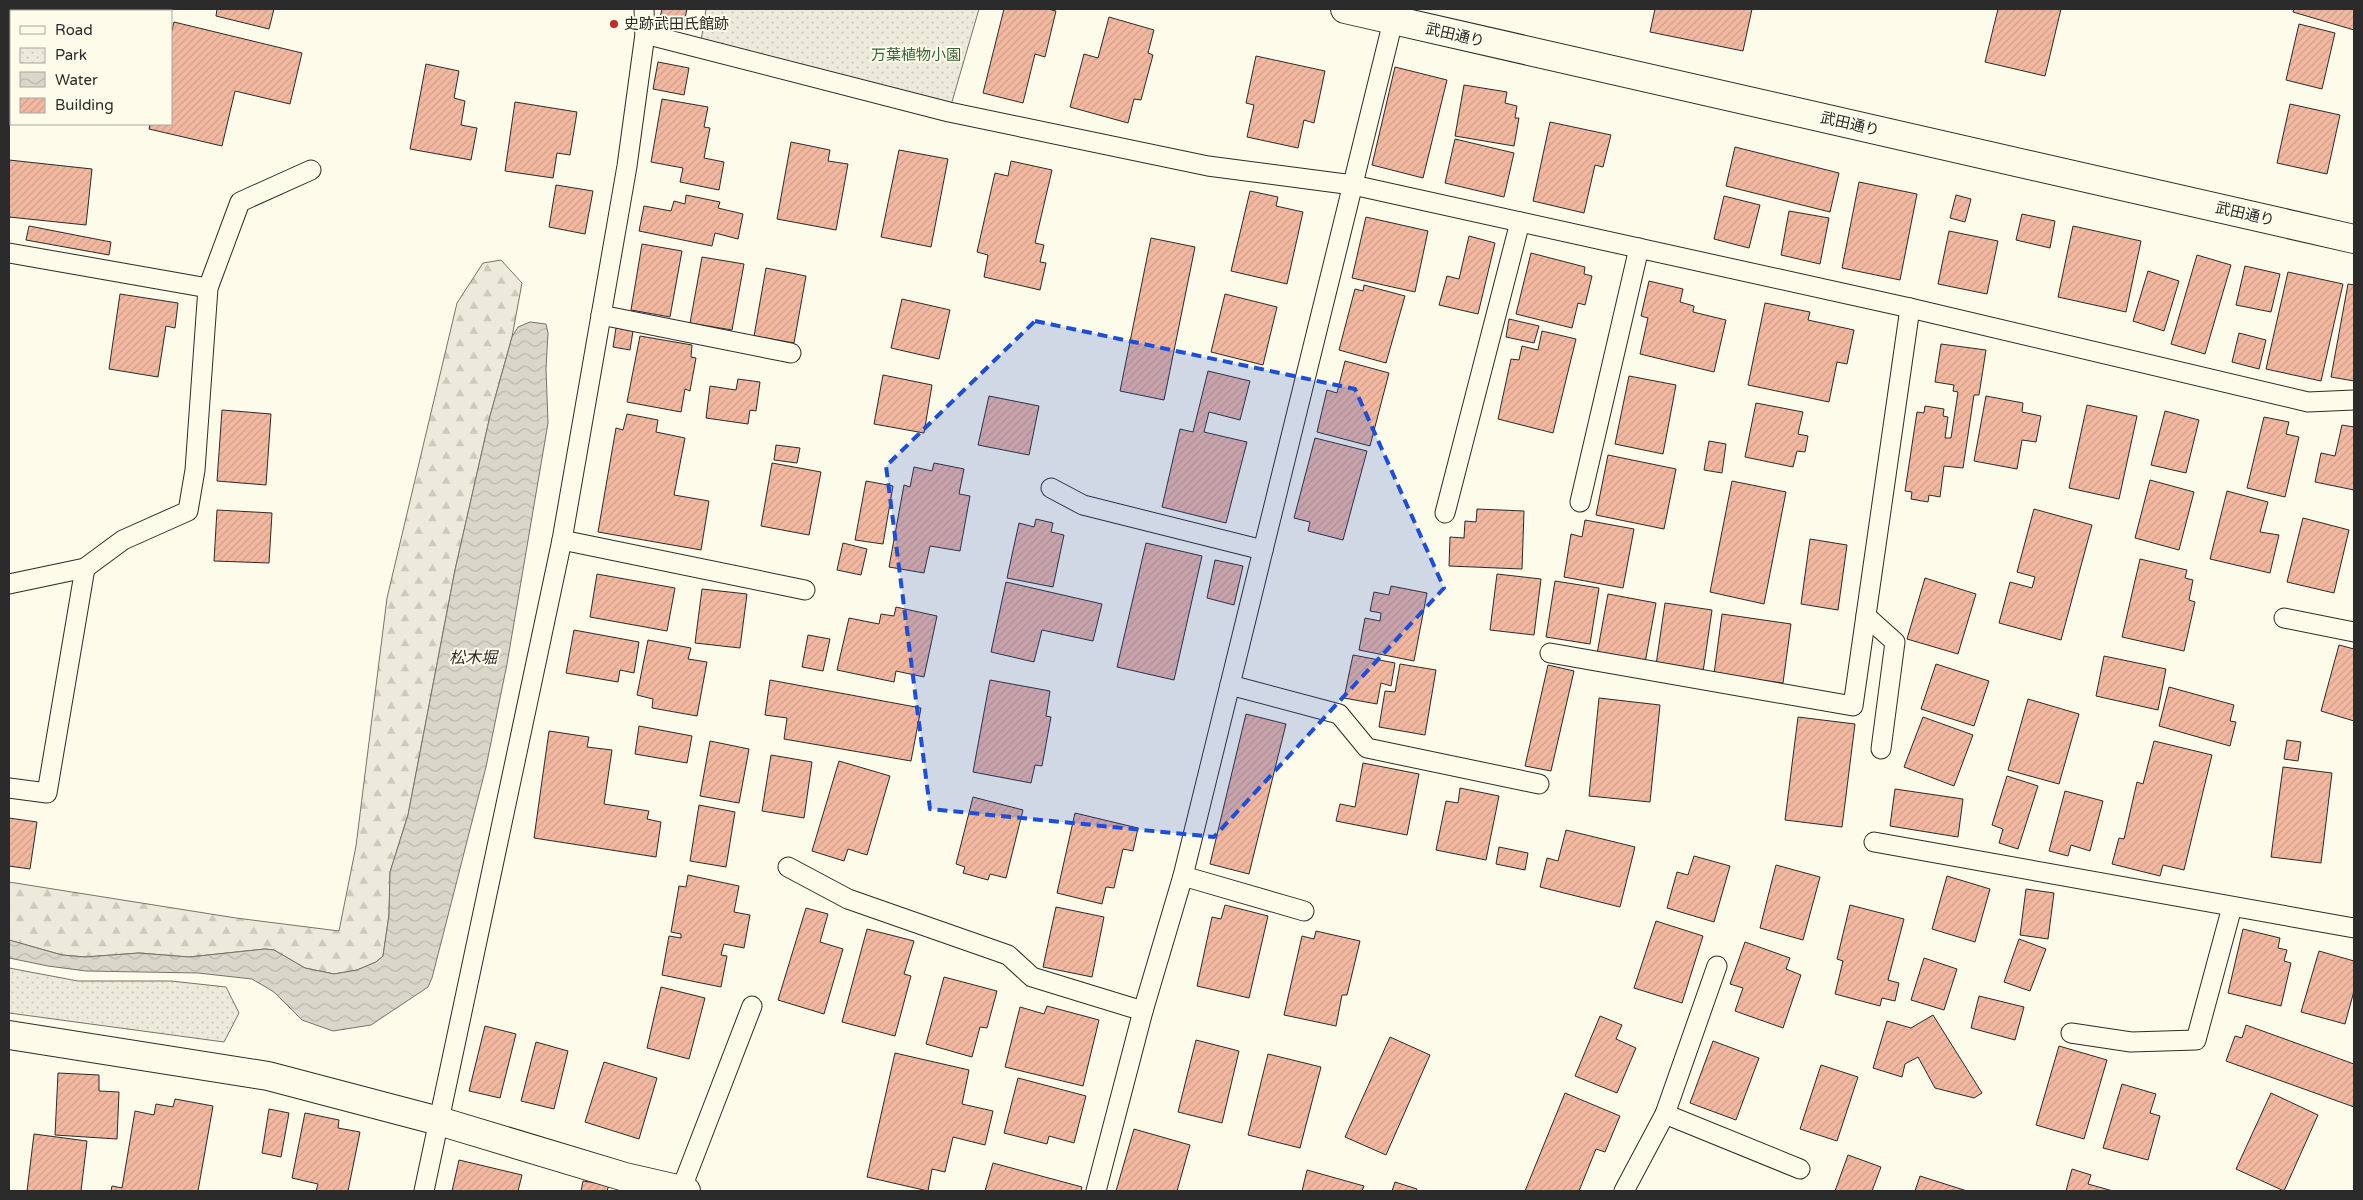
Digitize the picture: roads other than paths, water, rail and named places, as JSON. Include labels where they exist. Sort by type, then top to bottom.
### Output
[{"type":"main road","name":"武田通り","points":[[1345,9],[2354,239]]},
{"type":"main road","points":[[9,1035],[268,1076],[439,1121],[625,1177],[684,1191]]},
{"type":"lane","points":[[424,1191],[562,540],[627,166],[645,34],[644,9]]},
{"type":"lane","points":[[1096,1191],[1143,1011],[1183,876],[1393,20]]},
{"type":"lane","points":[[645,34],[949,112],[1208,166],[1353,185],[1910,308],[2308,402],[2354,400]]},
{"type":"lane","points":[[9,584],[85,568],[123,540],[188,511],[195,470],[208,288],[240,202],[311,170]]},
{"type":"lane","points":[[1445,513],[1520,222]]},
{"type":"lane","points":[[1580,502],[1639,248]]},
{"type":"lane","points":[[9,253],[208,288]]},
{"type":"lane","points":[[1550,653],[1854,706],[1910,308]]},
{"type":"lane","points":[[600,315],[791,354]]},
{"type":"lane","points":[[1051,488],[1083,505],[1263,550]]},
{"type":"lane","points":[[562,540],[805,590]]},
{"type":"lane","points":[[9,788],[47,793],[85,568]]},
{"type":"lane","points":[[1866,616],[1895,642],[1881,749]]},
{"type":"lane","points":[[2284,618],[2354,632]]},
{"type":"lane","points":[[1230,685],[1339,714],[1367,748],[1539,784]]},
{"type":"lane","points":[[1874,842],[2354,928]]},
{"type":"lane","points":[[788,867],[848,899],[1008,955],[1032,977],[1143,1011]]},
{"type":"lane","points":[[1183,876],[1304,910]]},
{"type":"lane","points":[[2071,1033],[2131,1042],[2196,1040],[2232,906]]},
{"type":"lane","points":[[1624,1191],[1665,1114],[1716,966]]},
{"type":"lane","points":[[684,1191],[752,1006]]},
{"type":"lane","points":[[1665,1114],[1800,1169]]},
{"type":"water","name":"松木堀","points":[[530,322],[546,324],[548,333],[546,369],[548,423],[507,664],[486,767],[432,978],[428,987],[371,1025],[333,1031],[302,1020],[274,992],[252,979],[198,973],[86,971],[9,958],[9,940],[62,955],[85,957],[139,953],[189,957],[265,949],[274,950],[305,968],[334,974],[357,970],[376,962],[383,956],[389,915],[390,872],[408,815],[455,570],[490,416],[512,337],[518,327]]},
{"type":"place","name":"史跡武田氏館跡","points":[[614,24]]},
{"type":"park label","name":"万葉植物小園","points":[[916,55]]}]
